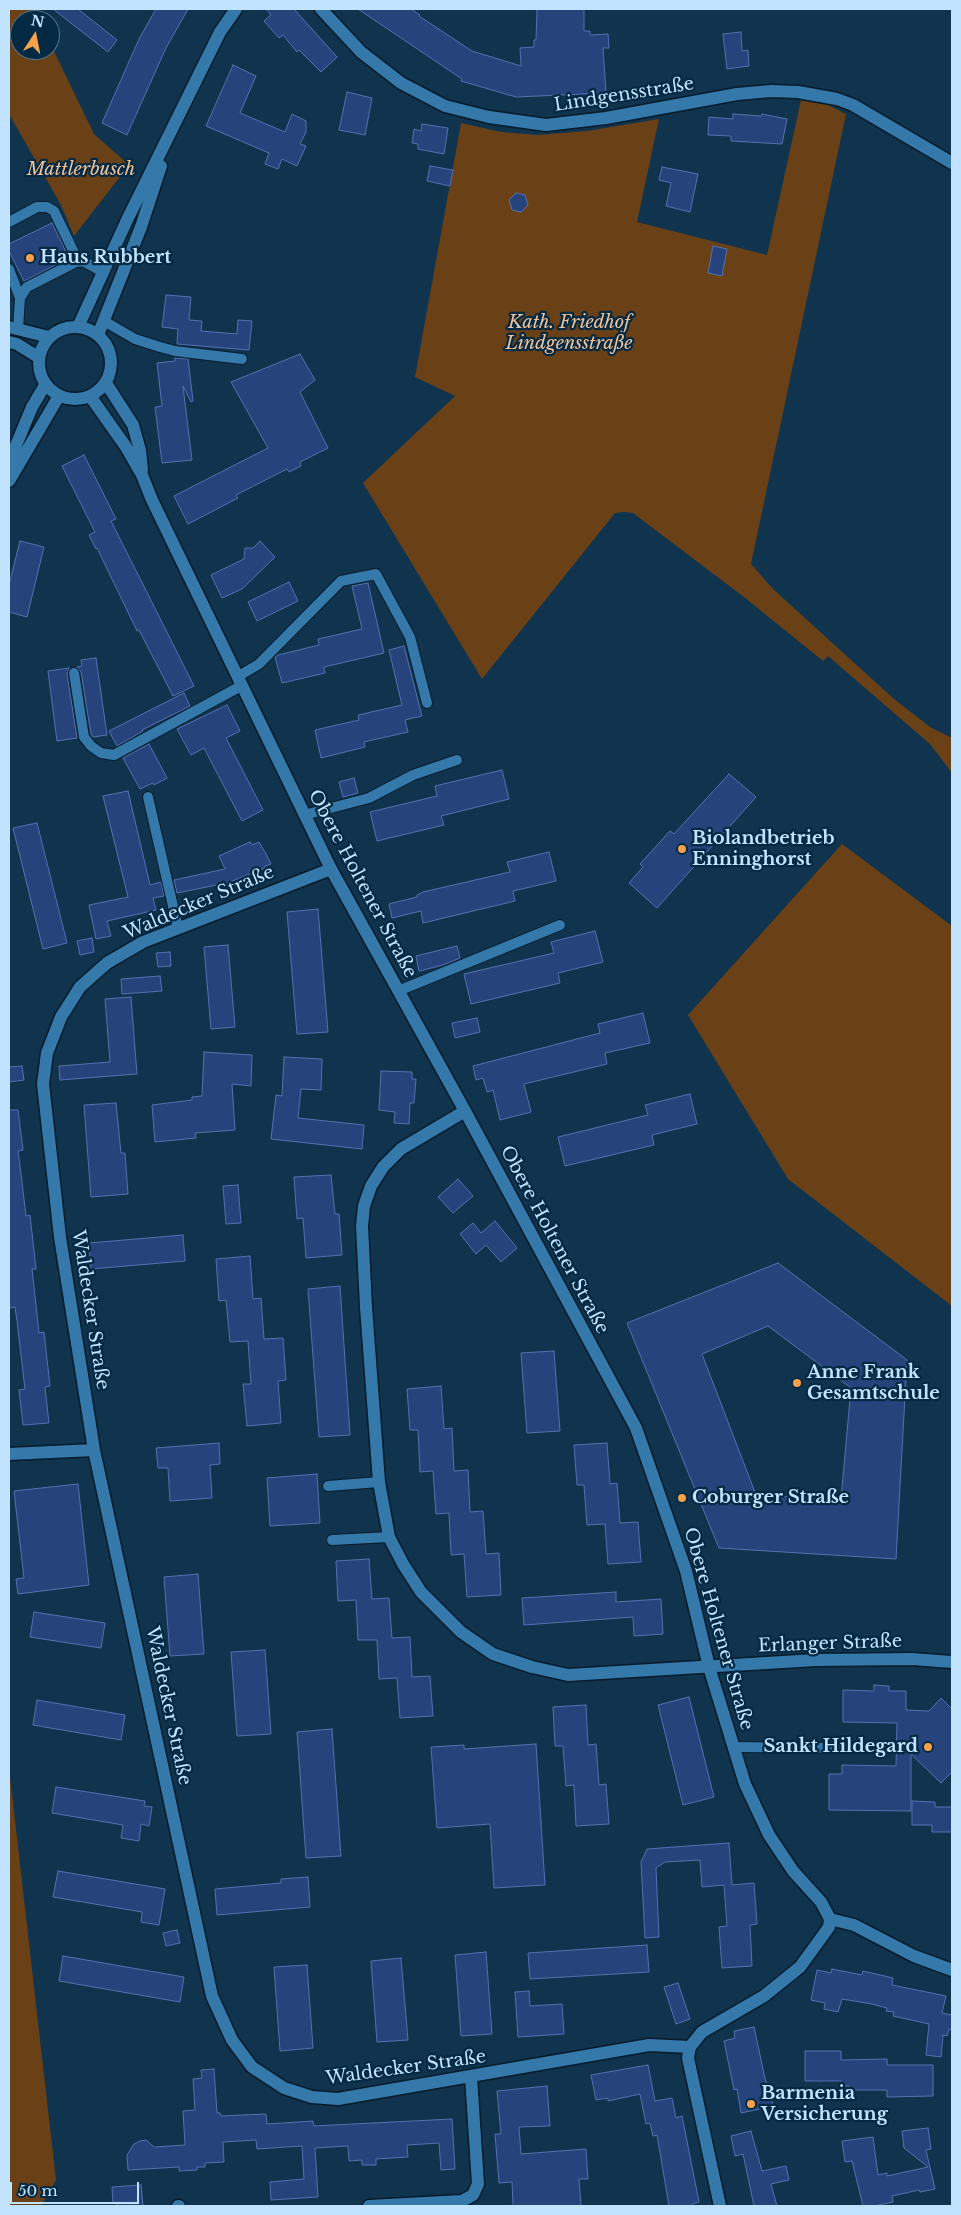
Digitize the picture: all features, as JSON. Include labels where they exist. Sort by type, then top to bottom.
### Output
[{"type":"street","points":[[78,327],[220,32],[236,9]]},
{"type":"street","name":"Lindgensstraße","points":[[320,9],[361,52],[401,84],[445,106],[489,117],[546,124],[606,118],[737,94],[771,91],[798,92],[830,98],[853,105],[952,163]]},
{"type":"street","points":[[98,336],[141,227],[175,123]]},
{"type":"street","points":[[78,327],[94,332],[98,336],[104,342],[111,355],[111,369],[106,383],[96,393],[83,399],[68,399],[59,396],[45,385],[39,372],[38,357],[43,344],[49,338],[66,328],[78,327]]},
{"type":"street","points":[[13,328],[49,338]]},
{"type":"street","points":[[9,342],[17,344],[38,357]]},
{"type":"street","name":"Obere Holtener Straße","points":[[106,383],[133,425],[140,450],[142,475]]},
{"type":"street","points":[[9,462],[32,407],[45,385]]},
{"type":"street","points":[[9,481],[59,396]]},
{"type":"street","name":"Obere Holtener Straße","points":[[90,396],[126,447],[142,475],[152,500],[331,869],[465,1111],[636,1428],[686,1571],[708,1667],[745,1784],[769,1835],[793,1871],[821,1902],[830,1919]]},
{"type":"street","name":"Waldecker Straße","points":[[331,869],[143,942],[107,963],[80,988],[61,1017],[47,1053],[43,1084],[60,1237],[94,1450],[212,1996],[232,2040],[252,2067],[284,2088],[312,2097],[338,2099],[649,2045],[690,2047]]},
{"type":"street","points":[[465,1111],[401,1149],[383,1167],[371,1186],[364,1206],[362,1226],[366,1307],[379,1482],[389,1536],[420,1592],[461,1632],[493,1654],[532,1667],[568,1675],[708,1667]]},
{"type":"street","points":[[9,1454],[94,1450]]},
{"type":"street","name":"Erlanger Straße","points":[[708,1667],[816,1660],[912,1659],[952,1662]]},
{"type":"street","points":[[720,2206],[688,2058],[690,2047],[702,2032],[764,1996],[800,1967],[829,1927],[830,1919],[854,1925],[914,1956],[952,1970]]},
{"type":"street","points":[[369,2206],[442,2204],[462,2201],[474,2196],[478,2184],[471,2077]]},
{"type":"lane","points":[[9,222],[37,207],[47,207],[54,211],[78,261]]},
{"type":"lane","points":[[13,328],[20,298],[27,287],[78,261],[83,261],[103,272]]},
{"type":"lane","points":[[9,268],[20,298]]},
{"type":"lane","points":[[104,321],[135,339],[174,351],[242,359]]},
{"type":"lane","points":[[74,673],[84,737],[91,746],[101,753],[114,755],[239,681],[259,664],[341,582],[376,574],[410,637],[428,703]]},
{"type":"lane","points":[[304,815],[369,798],[413,775],[457,760]]},
{"type":"lane","points":[[148,797],[178,928]]},
{"type":"lane","points":[[398,991],[560,925]]},
{"type":"lane","points":[[328,1486],[379,1482]]},
{"type":"lane","points":[[332,1540],[389,1536]]},
{"type":"lane","points":[[733,1747],[841,1748]]},
{"type":"green space","name":"Mattlerbusch","points":[[9,9],[33,9],[10,10],[10,60],[58,60],[94,134],[129,165],[74,236],[61,205],[9,114]]},
{"type":"green space","name":"Kath. Friedhof Lindgensstraße","points":[[801,100],[828,105],[846,114],[751,564],[773,589],[894,699],[930,727],[952,738],[952,773],[930,744],[828,656],[823,661],[744,597],[633,513],[615,513],[482,679],[363,483],[455,396],[415,377],[461,123],[501,132],[538,135],[587,131],[659,119],[637,222],[767,255]]},
{"type":"green space","points":[[842,844],[952,926],[952,1306],[788,1179],[688,1015]]},
{"type":"green space","points":[[9,1768],[56,2180],[41,2206],[9,2206]]},
{"type":"building","points":[[53,9],[78,9],[117,40],[108,52],[60,14],[60,10]]},
{"type":"building","points":[[156,9],[188,9],[166,48],[127,135],[102,123],[139,39]]},
{"type":"building","points":[[266,9],[294,9],[337,57],[321,72],[299,50],[297,52],[283,35],[279,38],[264,21],[271,15]]},
{"type":"building","points":[[358,9],[411,9],[472,51],[521,66],[520,48],[534,47],[534,40],[536,40],[537,9],[584,9],[584,31],[590,31],[590,35],[608,34],[609,48],[603,48],[606,93],[516,97],[461,81],[462,79]]},
{"type":"building","points":[[741,32],[742,51],[748,50],[749,66],[727,69],[723,34]]},
{"type":"building","points":[[233,65],[256,76],[240,113],[285,132],[292,114],[306,121],[306,132],[300,144],[306,146],[297,166],[282,159],[278,169],[265,164],[269,153],[206,126]]},
{"type":"building","points":[[347,92],[372,98],[365,135],[339,130]]},
{"type":"building","points":[[733,114],[761,116],[762,114],[787,119],[782,144],[731,141],[731,136],[708,135],[709,117],[733,119]]},
{"type":"building","points":[[422,124],[448,128],[444,154],[418,149],[418,144],[412,143],[414,129],[421,131]]},
{"type":"building","points":[[430,166],[453,170],[450,186],[427,181]]},
{"type":"building","points":[[662,167],[698,174],[690,212],[666,206],[671,183],[659,180]]},
{"type":"building","points":[[516,193],[525,195],[528,205],[521,212],[512,210],[509,200]]},
{"type":"building","points":[[52,223],[69,258],[24,281],[9,251],[9,244]]},
{"type":"building","points":[[713,246],[727,249],[722,276],[708,273]]},
{"type":"building","points":[[166,295],[191,297],[189,320],[202,321],[201,331],[237,334],[238,320],[252,321],[249,350],[177,344],[178,329],[162,327]]},
{"type":"building","points":[[300,354],[315,380],[300,392],[328,448],[300,462],[301,466],[289,472],[287,469],[236,495],[238,498],[188,524],[174,496],[268,448],[231,382]]},
{"type":"building","points":[[175,358],[188,359],[193,401],[191,402],[183,386],[192,460],[162,463],[155,407],[162,406],[157,363],[175,361]]},
{"type":"building","points":[[84,455],[116,519],[111,521],[194,686],[173,696],[139,630],[137,631],[89,535],[95,532],[62,466]]},
{"type":"building","points":[[20,541],[44,547],[27,617],[9,612],[9,585]]},
{"type":"building","points":[[260,541],[275,557],[242,589],[222,598],[211,575],[244,559],[245,548],[253,548]]},
{"type":"building","points":[[289,582],[298,601],[257,621],[248,602]]},
{"type":"building","points":[[368,583],[384,653],[324,667],[325,673],[282,683],[275,657],[319,645],[318,639],[362,629],[352,586]]},
{"type":"building","points":[[404,646],[422,716],[405,720],[408,732],[364,742],[365,747],[321,758],[315,730],[359,720],[358,715],[402,705],[389,650]]},
{"type":"building","points":[[96,658],[107,735],[93,737],[81,672],[77,667],[82,666],[81,660]]},
{"type":"building","points":[[69,668],[67,674],[77,738],[57,741],[48,671]]},
{"type":"building","points":[[184,693],[190,706],[142,730],[117,746],[109,731]]},
{"type":"building","points":[[227,705],[240,731],[226,738],[263,810],[242,821],[204,748],[191,755],[177,729]]},
{"type":"building","points":[[149,744],[167,778],[154,785],[153,783],[140,789],[123,758]]},
{"type":"building","points":[[502,770],[509,799],[441,816],[444,825],[377,841],[370,812],[437,796],[435,786]]},
{"type":"building","name":"Biolandbetrieb Enninghorst","points":[[729,774],[756,797],[657,908],[629,883],[643,867],[640,864],[670,831],[674,834]]},
{"type":"building","points":[[354,778],[358,793],[343,797],[339,782]]},
{"type":"building","points":[[128,791],[150,885],[161,882],[164,896],[153,898],[156,910],[107,921],[111,936],[96,939],[89,905],[128,897],[103,796]]},
{"type":"building","points":[[37,823],[67,943],[43,949],[13,828]]},
{"type":"building","points":[[250,842],[252,845],[259,842],[271,864],[227,883],[177,893],[174,880],[225,869],[219,856]]},
{"type":"building","points":[[549,852],[556,881],[513,891],[515,901],[423,923],[421,911],[392,918],[389,904],[417,897],[417,895],[423,892],[510,872],[507,862]]},
{"type":"building","points":[[318,909],[328,1032],[297,1034],[287,912]]},
{"type":"building","points":[[595,931],[603,962],[558,973],[560,983],[471,1004],[464,974],[554,953],[551,942]]},
{"type":"building","points":[[92,938],[94,952],[80,955],[77,941]]},
{"type":"building","points":[[228,945],[235,1027],[211,1029],[204,947]]},
{"type":"building","points":[[457,946],[460,958],[443,965],[419,971],[416,956]]},
{"type":"building","points":[[170,952],[171,966],[158,967],[156,953]]},
{"type":"building","points":[[160,976],[162,991],[122,994],[121,979]]},
{"type":"building","points":[[131,997],[137,1074],[60,1080],[59,1066],[110,1062],[105,999]]},
{"type":"building","points":[[643,1013],[650,1043],[605,1053],[607,1064],[524,1084],[531,1112],[500,1120],[493,1090],[487,1092],[483,1078],[476,1080],[473,1066],[600,1033],[598,1024]]},
{"type":"building","points":[[477,1018],[480,1032],[455,1038],[452,1023]]},
{"type":"building","points":[[204,1052],[252,1055],[251,1086],[232,1084],[235,1130],[195,1133],[196,1138],[155,1142],[152,1105],[192,1100],[192,1097],[202,1096]]},
{"type":"building","points":[[284,1057],[322,1059],[321,1090],[301,1089],[298,1118],[364,1125],[362,1149],[271,1139],[276,1095],[282,1096]]},
{"type":"building","points":[[22,1066],[24,1080],[9,1082],[9,1067]]},
{"type":"building","points":[[381,1071],[412,1072],[412,1079],[416,1079],[414,1103],[410,1103],[409,1124],[394,1123],[395,1112],[379,1110]]},
{"type":"building","points":[[690,1094],[697,1124],[652,1135],[654,1145],[565,1166],[558,1137],[648,1115],[645,1105]]},
{"type":"building","points":[[116,1103],[121,1153],[125,1153],[128,1194],[91,1197],[84,1105]]},
{"type":"building","points":[[9,1110],[18,1110],[23,1150],[18,1151],[26,1216],[30,1215],[36,1269],[32,1269],[39,1333],[44,1332],[50,1386],[45,1387],[49,1423],[23,1425],[19,1390],[25,1389],[15,1307],[10,1308],[9,1299]]},
{"type":"building","points":[[331,1175],[335,1214],[339,1214],[342,1255],[306,1258],[303,1218],[297,1219],[294,1177]]},
{"type":"building","points":[[458,1179],[473,1196],[453,1213],[438,1197]]},
{"type":"building","points":[[238,1185],[241,1223],[226,1224],[223,1186]]},
{"type":"building","points":[[495,1221],[517,1248],[501,1262],[486,1245],[476,1254],[460,1234],[473,1223],[481,1233]]},
{"type":"building","points":[[183,1235],[185,1261],[91,1269],[89,1243]]},
{"type":"building","points":[[250,1256],[253,1299],[261,1298],[264,1339],[283,1338],[286,1380],[278,1381],[281,1423],[247,1426],[243,1384],[251,1384],[248,1341],[230,1342],[226,1300],[219,1301],[216,1259]]},
{"type":"building","name":"Anne Frank Gesamtschule","points":[[778,1263],[907,1360],[896,1559],[719,1548],[627,1323]],"holes":[[[768,1326],[851,1388],[841,1499],[756,1495],[702,1354]]]},
{"type":"building","points":[[340,1286],[350,1435],[319,1437],[308,1289]]},
{"type":"building","points":[[554,1351],[560,1431],[527,1433],[521,1353]]},
{"type":"building","points":[[441,1386],[444,1429],[452,1428],[454,1471],[468,1470],[470,1512],[483,1511],[486,1554],[499,1553],[501,1595],[467,1597],[464,1554],[451,1555],[449,1513],[436,1514],[433,1471],[420,1472],[418,1430],[410,1430],[407,1389]]},
{"type":"building","points":[[219,1443],[220,1464],[210,1465],[212,1498],[170,1501],[168,1468],[158,1468],[156,1448]]},
{"type":"building","points":[[607,1443],[610,1484],[617,1483],[620,1523],[638,1522],[641,1562],[608,1564],[605,1524],[587,1525],[584,1485],[577,1485],[574,1445]]},
{"type":"building","points":[[317,1474],[320,1523],[270,1526],[267,1478]]},
{"type":"building","points":[[78,1484],[89,1585],[18,1594],[16,1579],[24,1578],[14,1491]]},
{"type":"building","points":[[369,1559],[372,1599],[389,1598],[392,1638],[410,1637],[412,1677],[430,1676],[433,1716],[400,1718],[397,1678],[379,1679],[377,1640],[358,1640],[356,1600],[338,1601],[336,1561]]},
{"type":"building","points":[[198,1574],[204,1654],[170,1656],[164,1577]]},
{"type":"building","points":[[616,1592],[616,1602],[661,1599],[663,1634],[634,1636],[633,1617],[524,1625],[522,1598]]},
{"type":"building","points":[[34,1612],[105,1623],[101,1648],[30,1637]]},
{"type":"building","points":[[265,1650],[271,1734],[237,1736],[231,1652]]},
{"type":"building","points":[[874,1685],[889,1686],[889,1691],[906,1691],[906,1710],[929,1711],[941,1698],[952,1709],[952,1772],[941,1783],[911,1754],[911,1811],[829,1810],[829,1774],[842,1774],[842,1765],[896,1766],[897,1723],[843,1722],[843,1690],[874,1691]]},
{"type":"building","points":[[689,1697],[714,1797],[683,1805],[658,1705]]},
{"type":"building","points":[[37,1700],[125,1715],[121,1740],[33,1725]]},
{"type":"building","points":[[586,1705],[588,1745],[596,1744],[599,1785],[606,1784],[609,1824],[576,1826],[574,1785],[566,1786],[563,1746],[555,1746],[553,1707]]},
{"type":"building","points":[[332,1729],[341,1856],[306,1858],[297,1732]]},
{"type":"building","points":[[536,1744],[545,1885],[494,1888],[490,1824],[437,1828],[431,1747],[464,1745],[464,1749]]},
{"type":"building","points":[[56,1787],[145,1801],[144,1806],[152,1807],[149,1826],[141,1824],[139,1841],[121,1838],[123,1825],[52,1813]]},
{"type":"building","points":[[912,1801],[935,1802],[935,1807],[952,1807],[952,1832],[932,1832],[932,1825],[912,1825]]},
{"type":"building","points":[[729,1843],[732,1885],[754,1883],[757,1924],[750,1925],[752,1966],[722,1968],[719,1927],[727,1926],[724,1885],[702,1887],[700,1860],[665,1862],[656,1868],[659,1937],[645,1938],[641,1862],[647,1849]]},
{"type":"building","points":[[58,1871],[165,1889],[159,1925],[141,1922],[142,1912],[53,1897]]},
{"type":"building","points":[[308,1877],[310,1907],[217,1915],[215,1889],[281,1883],[281,1879]]},
{"type":"building","points":[[177,1930],[180,1943],[166,1946],[163,1933]]},
{"type":"building","points":[[647,1945],[649,1972],[530,1979],[528,1953]]},
{"type":"building","points":[[486,1952],[492,2034],[461,2036],[455,1955]]},
{"type":"building","points":[[63,1956],[184,1977],[180,2002],[59,1981]]},
{"type":"building","points":[[401,1958],[408,2040],[377,2042],[371,1961]]},
{"type":"building","points":[[307,1965],[313,2048],[280,2051],[274,1967]]},
{"type":"building","points":[[832,1969],[862,1975],[863,1971],[893,1978],[892,1985],[946,1996],[942,2013],[952,2015],[952,2030],[949,2029],[947,2036],[943,2035],[941,2057],[926,2055],[929,2024],[893,2016],[894,2012],[886,2011],[887,2008],[872,2004],[842,1999],[838,2012],[824,2009],[825,2003],[811,2000],[817,1970],[831,1973]]},
{"type":"building","points":[[678,1983],[690,2019],[676,2024],[664,1987]]},
{"type":"building","points":[[529,1991],[530,2006],[562,2004],[564,2034],[518,2037],[515,1992]]},
{"type":"building","points":[[754,2027],[773,2106],[741,2113],[737,2089],[734,2090],[724,2041],[735,2038],[734,2031]]},
{"type":"building","points":[[805,2051],[841,2051],[841,2060],[887,2059],[887,2065],[933,2065],[933,2096],[887,2097],[887,2090],[849,2090],[849,2086],[841,2086],[841,2081],[805,2081]]},
{"type":"building","points":[[648,2065],[655,2101],[672,2098],[676,2118],[682,2116],[699,2202],[692,2204],[693,2206],[669,2206],[657,2135],[653,2136],[650,2123],[646,2124],[640,2094],[608,2101],[608,2098],[596,2100],[591,2075]]},
{"type":"building","points":[[214,2069],[217,2113],[220,2113],[221,2116],[266,2114],[267,2124],[313,2121],[314,2126],[452,2119],[455,2169],[441,2170],[439,2143],[407,2145],[408,2157],[376,2159],[376,2165],[362,2165],[362,2160],[349,2161],[348,2146],[315,2148],[318,2197],[271,2200],[270,2182],[304,2179],[302,2146],[257,2149],[256,2140],[223,2142],[224,2162],[205,2163],[205,2167],[197,2167],[197,2170],[179,2171],[179,2167],[128,2170],[127,2155],[134,2144],[140,2141],[146,2140],[154,2147],[185,2145],[183,2111],[195,2110],[193,2079],[202,2078],[201,2070]]},
{"type":"building","points":[[547,2086],[550,2126],[519,2127],[521,2154],[586,2149],[588,2179],[579,2179],[581,2206],[513,2206],[512,2182],[499,2183],[495,2134],[501,2134],[497,2091]]},
{"type":"building","points":[[928,2128],[931,2149],[926,2150],[935,2189],[920,2192],[919,2190],[892,2196],[893,2202],[863,2206],[852,2161],[845,2162],[842,2141],[873,2137],[878,2175],[887,2173],[887,2176],[928,2167],[904,2148],[902,2131]]},
{"type":"building","points":[[751,2131],[762,2171],[786,2166],[789,2180],[771,2184],[777,2206],[754,2206],[743,2154],[735,2156],[731,2136]]},
{"type":"building","points":[[141,2185],[143,2206],[117,2206],[116,2202],[113,2203],[112,2187]]},
{"type":"place","name":"Haus Rubbert","points":[[30,258]]},
{"type":"place","name":"Biolandbetrieb Enninghorst","points":[[682,849]]},
{"type":"place","name":"Anne Frank Gesamtschule","points":[[797,1383]]},
{"type":"place","name":"Coburger Straße","points":[[682,1498]]},
{"type":"place","name":"Sankt Hildegard","points":[[928,1747]]},
{"type":"place","name":"Barmenia Versicherung","points":[[751,2104]]}]
